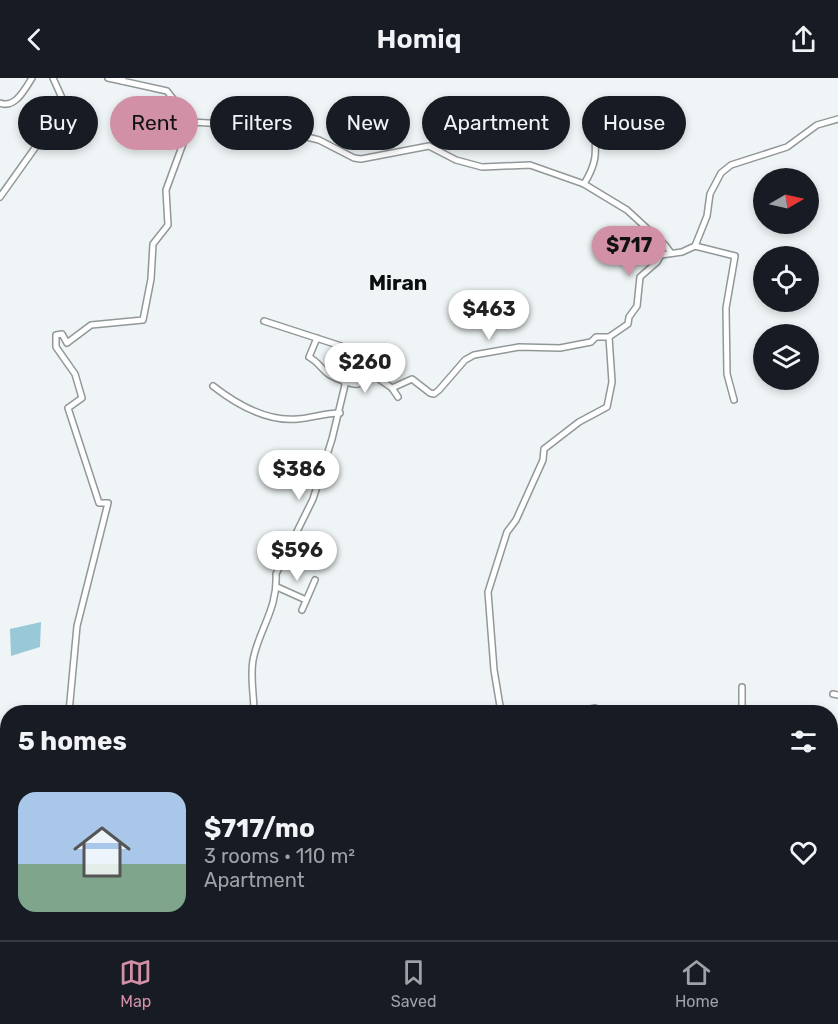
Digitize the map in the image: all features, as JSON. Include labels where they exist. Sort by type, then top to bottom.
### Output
[{"type":"street","points":[[0,103],[5,105],[14,103],[32,78]]},
{"type":"street","points":[[0,197],[52,124],[65,114],[67,109],[53,78]]},
{"type":"street","points":[[108,78],[123,79],[167,91],[171,96]]},
{"type":"street","points":[[695,246],[707,216],[710,194],[720,173],[731,165],[787,147],[817,125],[838,119]]},
{"type":"street","points":[[198,123],[261,126],[318,140],[354,158],[361,159],[429,146],[463,162],[490,168],[530,165],[584,184],[627,210],[665,244],[671,254]]},
{"type":"street","points":[[70,705],[76,626],[108,503],[99,503],[68,408],[82,398],[75,374],[56,347],[56,335],[62,334],[67,342],[91,325],[143,320],[151,279],[153,244],[168,225],[166,190],[181,150]]},
{"type":"street","points":[[584,184],[596,161],[595,150]]},
{"type":"street","points":[[392,388],[412,379],[434,394],[465,360],[474,356],[519,347],[560,348],[591,342],[596,337],[609,337],[628,324],[629,317],[638,306],[640,277],[657,262],[661,255],[682,252],[695,246],[735,256],[726,308],[727,374],[734,400]]},
{"type":"street","points":[[254,705],[253,661],[259,639],[270,616],[277,587],[276,574],[313,499],[340,413],[345,380],[341,346],[264,321]]},
{"type":"street","points":[[500,705],[494,670],[488,592],[507,532],[516,520],[543,460],[544,448],[579,422],[607,407],[612,382],[609,337]]},
{"type":"street","points":[[318,338],[309,357],[316,361],[326,373],[356,385],[366,379],[376,377],[392,388],[398,397]]},
{"type":"street","points":[[213,386],[235,401],[263,414],[299,419],[326,413],[340,413]]},
{"type":"street","points":[[302,610],[315,580]]},
{"type":"street","points":[[277,587],[306,600]]},
{"type":"street","points":[[742,687],[742,705]]},
{"type":"shaded area","points":[[41,622],[40,647],[11,656],[10,629]]},
{"type":"district","name":"Miran","points":[[398,283]]}]
